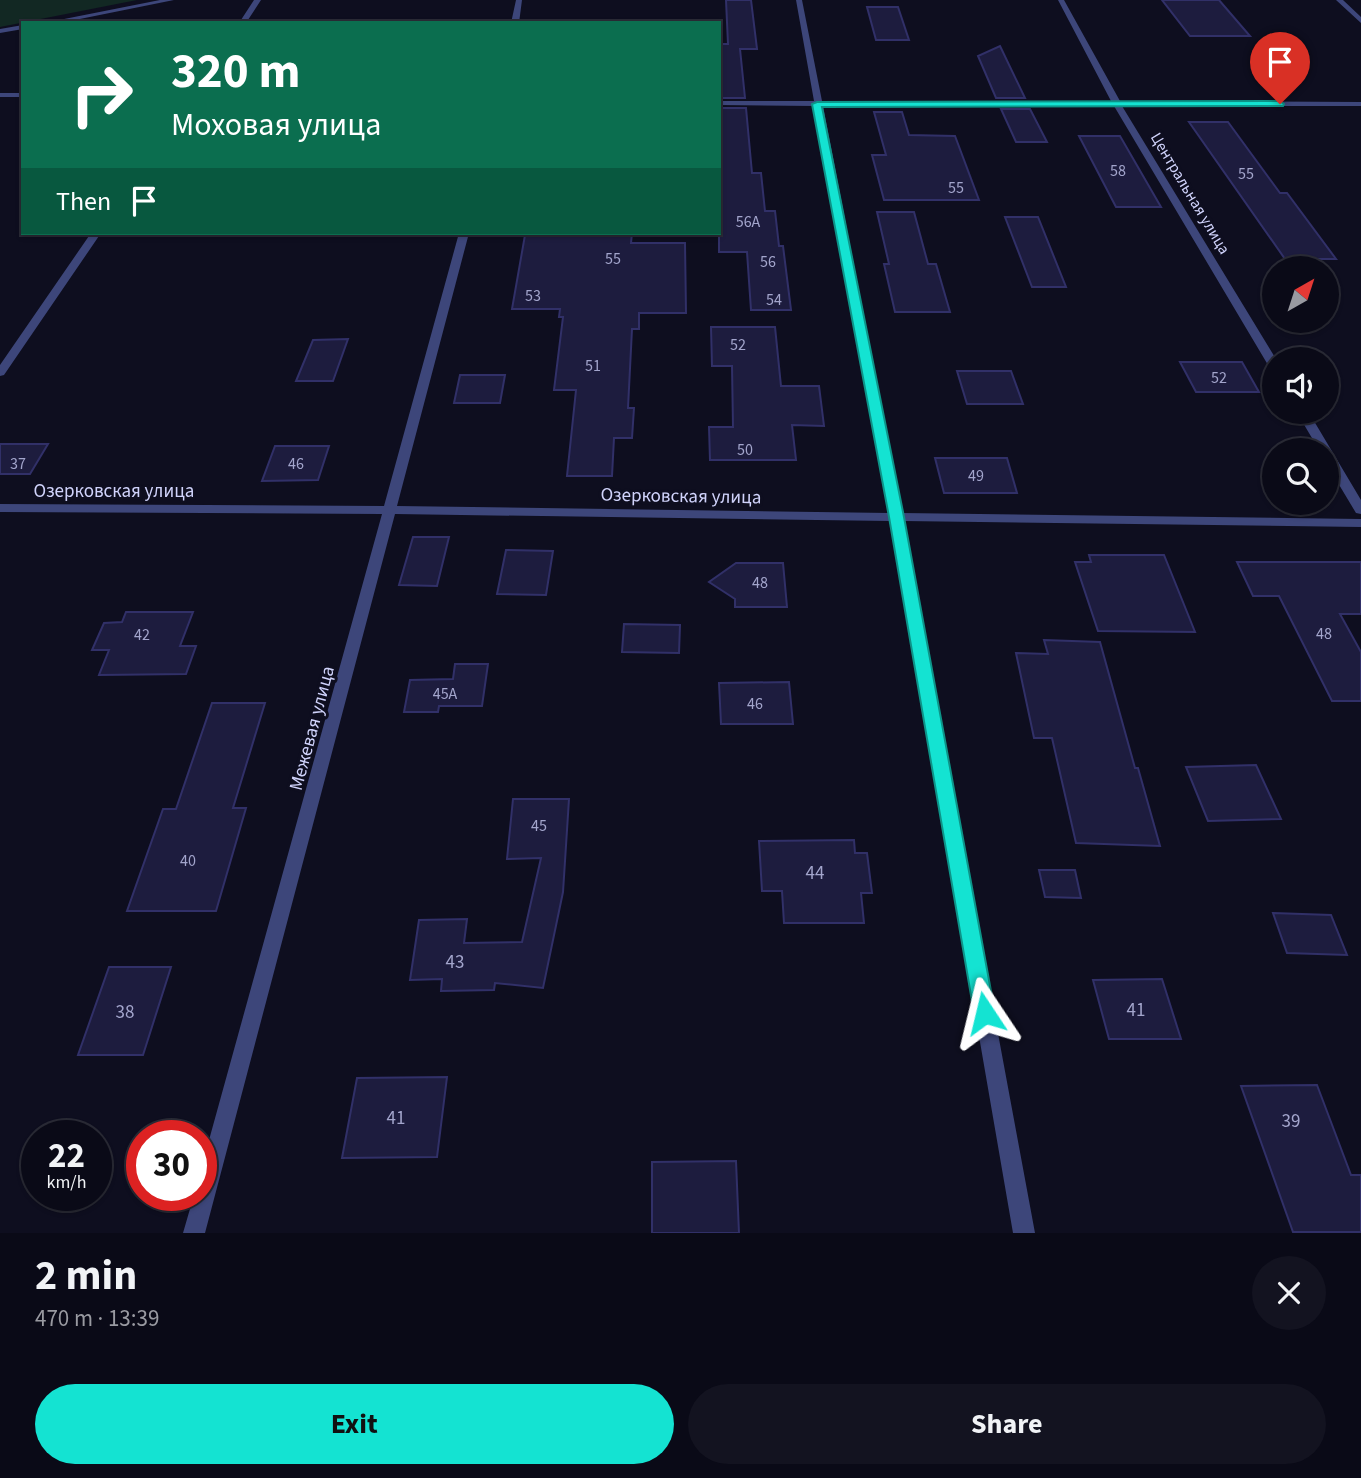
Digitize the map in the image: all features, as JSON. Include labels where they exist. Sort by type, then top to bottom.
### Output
[{"type":"street","points":[[58,21],[171,0]]},
{"type":"street","points":[[243,21],[258,0]]},
{"type":"street","points":[[515,21],[519,0]]},
{"type":"street","points":[[799,0],[896,517],[1024,1233]]},
{"type":"street","name":"Центральная улица","points":[[1061,0],[1117,104],[1263,347]]},
{"type":"street","points":[[1339,0],[1361,21]]},
{"type":"street","points":[[0,31],[21,27]]},
{"type":"street","points":[[0,95],[21,95]]},
{"type":"street","points":[[721,103],[1361,104]]},
{"type":"street","points":[[0,373],[95,235]]},
{"type":"street","name":"Межевая улица","points":[[194,1233],[463,235]]},
{"type":"street","points":[[1339,473],[1361,510]]},
{"type":"street","name":"Озерковская улица","points":[[0,508],[390,510],[1361,523]]},
{"type":"green space","points":[[0,0],[137,0],[21,21],[0,27]]},
{"type":"building","points":[[726,0],[751,0],[757,49],[740,49],[745,98],[721,98],[721,44],[728,44]]},
{"type":"building","points":[[1162,0],[1219,0],[1250,36],[1190,36]]},
{"type":"building","points":[[867,7],[898,7],[909,40],[876,40]]},
{"type":"building","points":[[1000,46],[1025,98],[996,98],[978,56]]},
{"type":"building","points":[[721,108],[746,108],[752,173],[761,173],[765,211],[775,211],[779,246],[783,246],[791,310],[751,310],[747,252],[719,252]]},
{"type":"building","points":[[1001,109],[1030,109],[1047,142],[1016,142]]},
{"type":"building","points":[[874,112],[902,112],[909,135],[955,136],[979,200],[884,200],[872,155],[886,155]]},
{"type":"building","points":[[1189,122],[1228,122],[1280,193],[1287,193],[1334,256],[1283,256]]},
{"type":"building","points":[[1079,136],[1120,136],[1161,207],[1116,207]]},
{"type":"building","points":[[877,212],[914,212],[928,264],[936,264],[950,312],[895,312],[884,264],[889,264]]},
{"type":"building","points":[[1005,217],[1038,217],[1066,287],[1032,287]]},
{"type":"building","points":[[525,235],[632,235],[631,243],[685,243],[686,313],[639,313],[639,329],[632,329],[628,408],[634,408],[632,438],[614,438],[612,476],[567,476],[576,390],[554,390],[563,317],[559,317],[560,309],[512,309]]},
{"type":"building","points":[[711,327],[775,327],[781,386],[819,386],[824,426],[792,425],[796,460],[710,460],[709,427],[733,427],[732,366],[712,366]]},
{"type":"building","points":[[348,339],[333,381],[296,381],[313,340]]},
{"type":"building","points":[[1180,362],[1242,362],[1259,392],[1196,392]]},
{"type":"building","points":[[957,371],[1011,371],[1023,404],[967,404]]},
{"type":"building","points":[[460,375],[505,375],[500,403],[454,403]]},
{"type":"building","points":[[0,444],[48,444],[30,474],[0,474]]},
{"type":"building","points":[[275,446],[329,446],[318,480],[262,481]]},
{"type":"building","points":[[935,458],[1007,458],[1017,493],[944,493]]},
{"type":"building","points":[[413,537],[449,537],[437,586],[399,585]]},
{"type":"building","points":[[506,550],[553,551],[546,595],[497,594]]},
{"type":"building","points":[[1089,555],[1164,555],[1195,632],[1098,631],[1075,562],[1091,562]]},
{"type":"building","points":[[1237,562],[1361,562],[1361,614],[1340,614],[1361,652],[1361,701],[1332,701],[1279,596],[1253,596]]},
{"type":"building","points":[[736,563],[783,563],[787,607],[735,607],[735,599],[709,582]]},
{"type":"building","points":[[126,612],[193,612],[180,646],[196,646],[186,674],[99,675],[109,650],[92,650],[104,623],[122,622]]},
{"type":"building","points":[[624,624],[680,625],[679,653],[622,652]]},
{"type":"building","points":[[1044,640],[1100,642],[1160,846],[1076,843],[1052,738],[1034,738],[1016,653],[1048,654]]},
{"type":"building","points":[[455,664],[488,664],[482,706],[439,706],[438,712],[404,712],[410,680],[453,679]]},
{"type":"building","points":[[789,682],[793,724],[721,724],[719,683]]},
{"type":"building","points":[[212,703],[265,703],[233,808],[246,808],[216,911],[127,911],[163,809],[176,809]]},
{"type":"building","points":[[1256,765],[1281,819],[1208,821],[1186,767]]},
{"type":"building","points":[[513,799],[569,799],[563,892],[543,988],[495,983],[494,990],[441,991],[442,979],[410,980],[419,920],[467,919],[464,943],[522,942],[541,858],[507,859]]},
{"type":"building","points":[[854,840],[855,853],[867,853],[872,893],[861,893],[864,923],[784,923],[782,891],[762,891],[759,841]]},
{"type":"building","points":[[1039,870],[1075,870],[1081,898],[1045,897]]},
{"type":"building","points":[[1273,913],[1331,915],[1347,955],[1287,953]]},
{"type":"building","points":[[109,967],[171,967],[143,1055],[78,1055]]},
{"type":"building","points":[[1162,979],[1181,1039],[1109,1039],[1093,980]]},
{"type":"building","points":[[447,1077],[437,1157],[342,1158],[357,1078]]},
{"type":"building","points":[[1317,1085],[1351,1175],[1361,1175],[1361,1232],[1293,1232],[1241,1086]]},
{"type":"building","points":[[736,1161],[739,1233],[652,1233],[652,1162]]},
{"type":"route","points":[[985,1013],[896,517],[817,104],[1280,104]]}]
